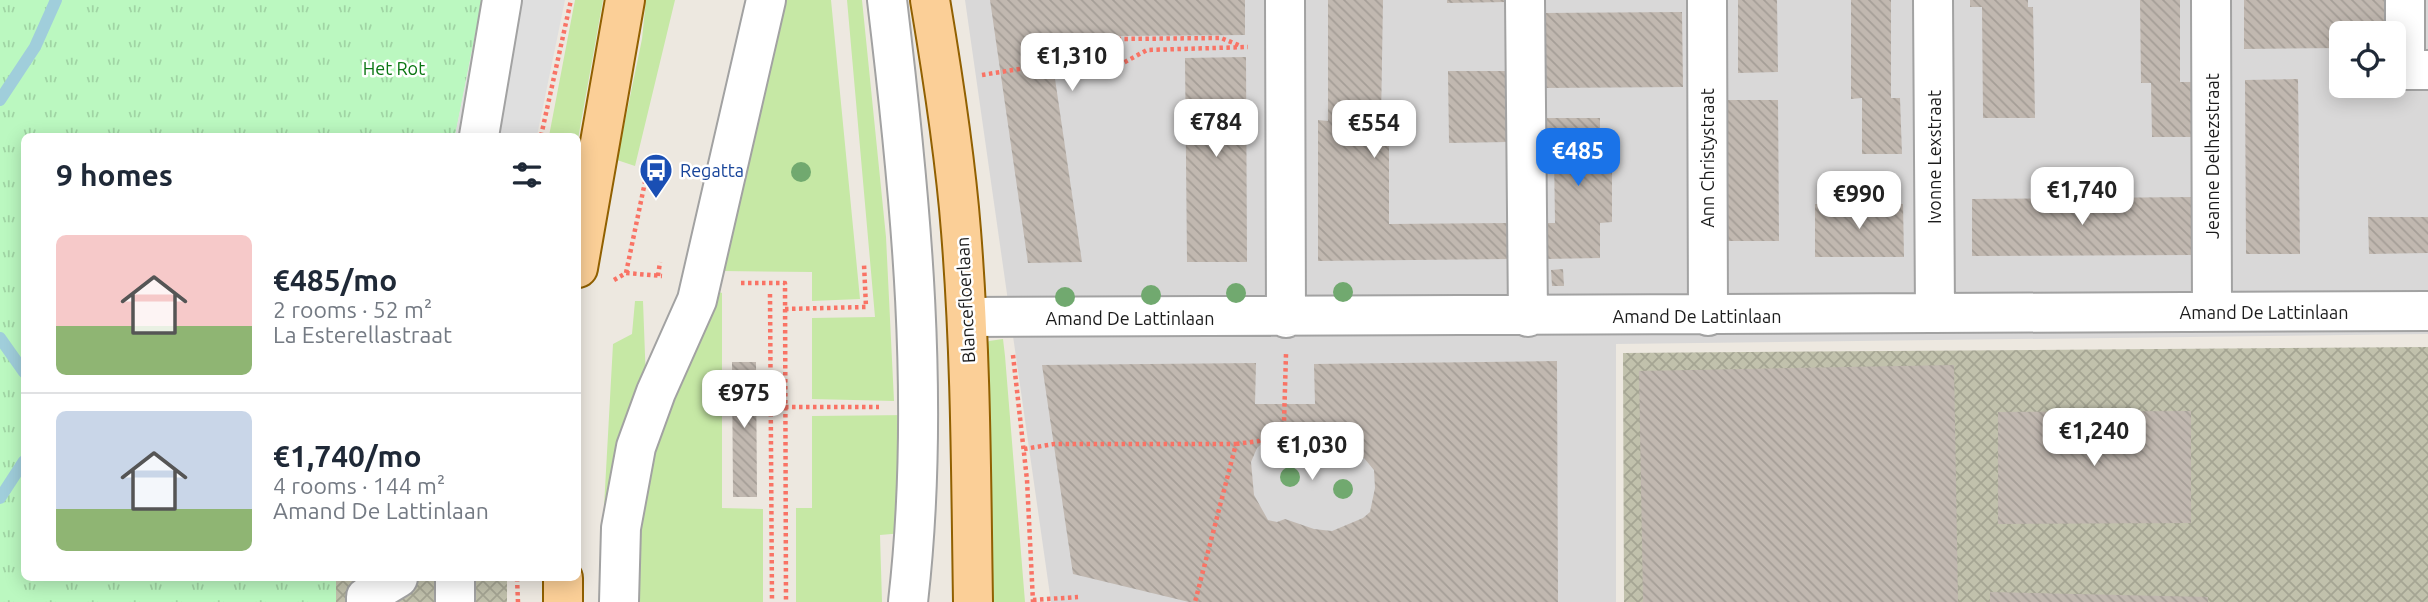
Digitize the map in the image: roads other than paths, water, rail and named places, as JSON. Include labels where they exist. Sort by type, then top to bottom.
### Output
[{"type":"main road","points":[[581,251],[625,0]]},
{"type":"main road","name":"Blancefloerlaan","points":[[930,0],[954,160],[967,317],[973,602]]},
{"type":"main road","points":[[563,581],[563,602]]},
{"type":"street","points":[[480,133],[502,0]]},
{"type":"street","points":[[619,602],[621,528],[636,447],[656,392],[697,300],[766,0]]},
{"type":"street","points":[[887,0],[908,199],[919,406],[919,474],[908,602]]},
{"type":"street","points":[[1285,0],[1286,318]]},
{"type":"street","points":[[1525,0],[1528,317]]},
{"type":"street","name":"Ann Christystraat","points":[[1707,0],[1708,316]]},
{"type":"street","name":"Ivonne Lexstraat","points":[[1933,0],[1935,313]]},
{"type":"street","name":"Jeanne Delhezstraat","points":[[2211,0],[2212,312]]},
{"type":"street","points":[[2405,0],[2405,70],[2428,71]]},
{"type":"street","name":"Amand De Lattinlaan","points":[[967,317],[1286,318],[2428,311]]},
{"type":"street","points":[[366,602],[366,597],[393,581]]},
{"type":"street","points":[[455,581],[455,602]]},
{"type":"waterway","points":[[0,100],[35,47],[56,0]]},
{"type":"waterway","points":[[0,338],[21,368]]},
{"type":"waterway","points":[[0,498],[21,466]]},
{"type":"place","name":"Regatta","points":[[656,200]]},
{"type":"park label","name":"Het Rot","points":[[394,68]]}]
